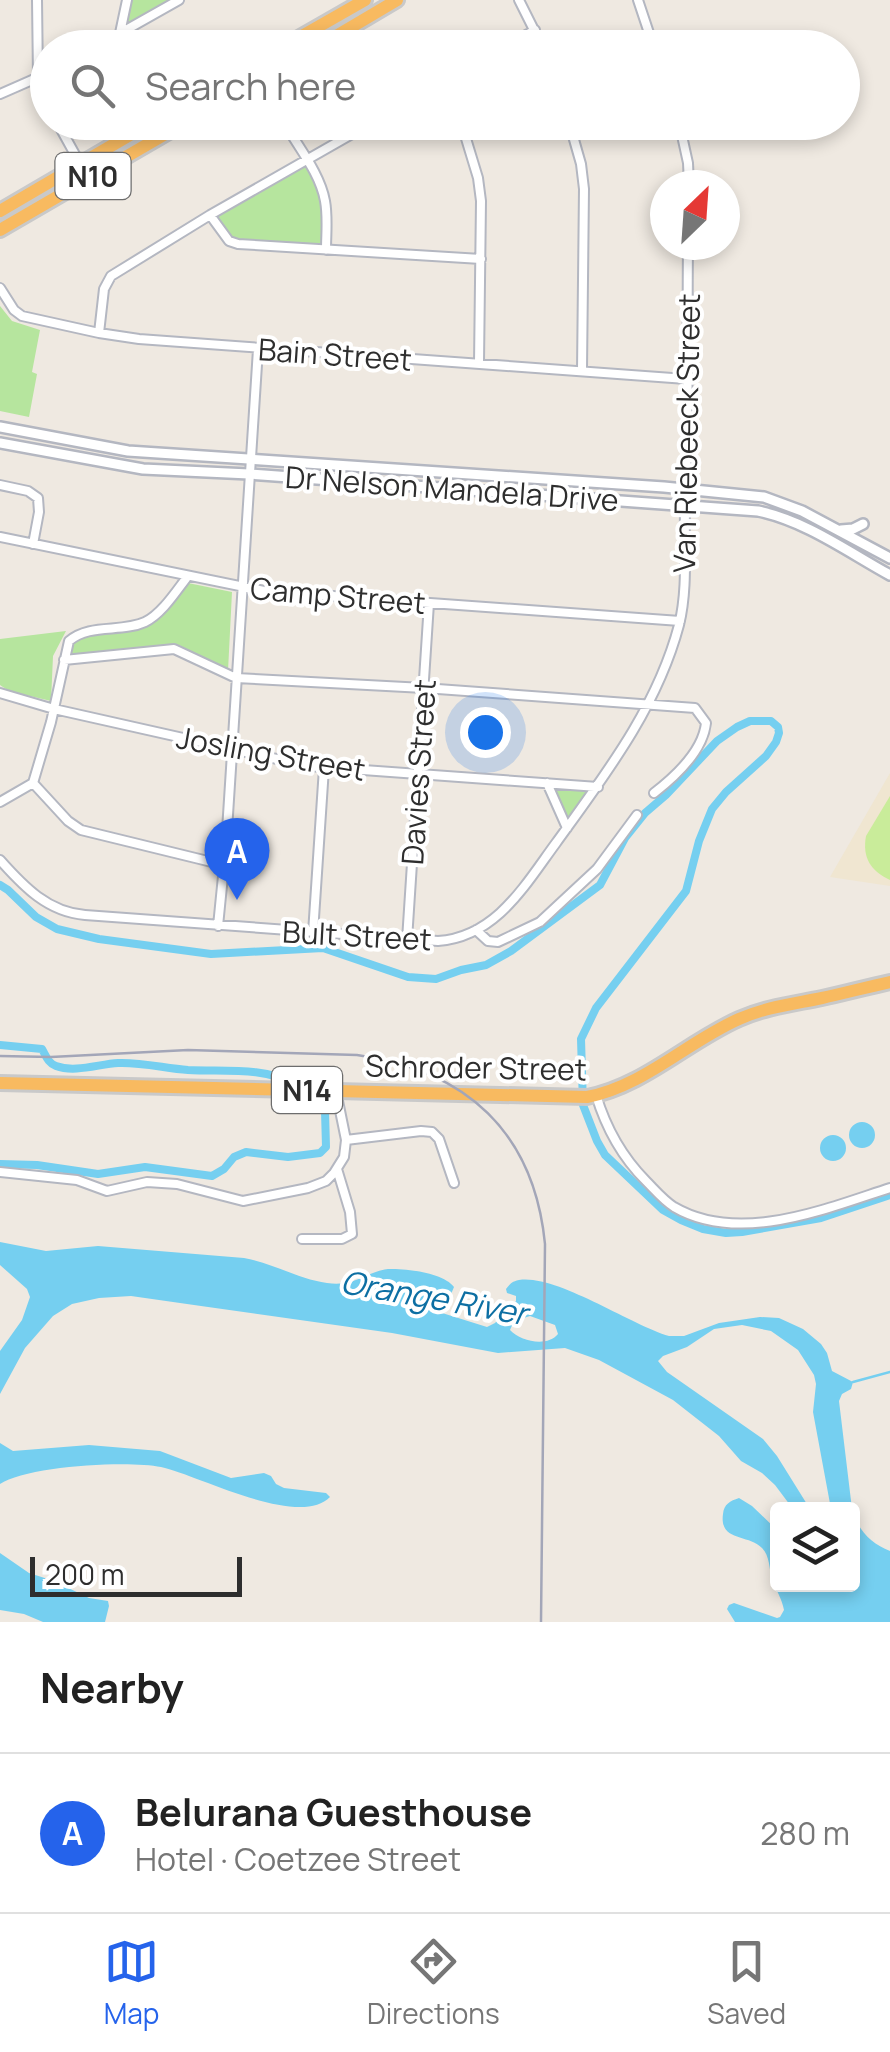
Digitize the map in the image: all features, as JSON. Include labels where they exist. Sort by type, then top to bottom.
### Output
[{"type":"highway","points":[[312,30],[365,0]]},
{"type":"highway","points":[[347,30],[398,0]]},
{"type":"highway","name":"N10","points":[[0,210],[121,140]]},
{"type":"highway","name":"N10","points":[[0,230],[154,140]]},
{"type":"highway","name":"Schroder Street","points":[[0,1086],[586,1097],[660,1066],[749,1015],[890,982]]},
{"type":"street","points":[[37,0],[37,30]]},
{"type":"street","points":[[121,30],[127,0]]},
{"type":"street","points":[[125,30],[178,0]]},
{"type":"street","points":[[518,0],[535,30]]},
{"type":"street","points":[[638,0],[648,30]]},
{"type":"street","points":[[0,94],[30,81]]},
{"type":"street","points":[[67,140],[88,178]]},
{"type":"street","points":[[295,140],[324,200],[326,250]]},
{"type":"street","points":[[99,333],[104,290],[111,276],[342,140]]},
{"type":"street","points":[[466,140],[480,186],[480,363]]},
{"type":"street","points":[[574,140],[584,189],[582,370]]},
{"type":"street","points":[[683,140],[688,170]]},
{"type":"street","points":[[210,216],[225,236],[238,244],[481,259]]},
{"type":"street","name":"Van Riebeeck Street","points":[[680,621],[687,489],[688,260]]},
{"type":"street","name":"Bain Street","points":[[0,288],[22,316],[139,339],[686,379]]},
{"type":"street","points":[[218,926],[258,349]]},
{"type":"street","name":"Dr Nelson Mandela Drive","points":[[0,428],[128,451],[687,489],[773,499],[890,558]]},
{"type":"street","name":"Dr Nelson Mandela Drive","points":[[0,443],[122,466],[770,514],[890,575]]},
{"type":"street","points":[[0,485],[28,490],[38,498],[33,544]]},
{"type":"street","points":[[838,530],[863,524]]},
{"type":"street","name":"Camp Street","points":[[0,538],[272,592],[680,621]]},
{"type":"street","points":[[830,542],[858,542],[872,565]]},
{"type":"street","points":[[0,802],[33,783],[69,641],[76,635],[149,620],[188,576]]},
{"type":"street","name":"Davies Street","points":[[407,940],[429,603]]},
{"type":"street","name":"Bult Street","points":[[0,860],[40,899],[65,912],[407,940],[450,940],[476,930],[513,902],[598,787],[649,704],[680,621]]},
{"type":"street","points":[[64,660],[174,650],[236,678],[692,707],[702,715],[706,728],[698,746],[654,792]]},
{"type":"street","name":"Josling Street","points":[[0,693],[54,709],[324,768],[598,787]]},
{"type":"street","points":[[313,933],[324,768]]},
{"type":"street","points":[[33,783],[81,830],[224,865]]},
{"type":"street","points":[[547,783],[567,828]]},
{"type":"street","points":[[476,930],[488,941],[498,942],[540,922],[597,869],[636,815]]},
{"type":"street","points":[[0,1167],[77,1180],[107,1191],[147,1182],[176,1184],[242,1201],[319,1185],[344,1157],[346,1140],[336,1091]]},
{"type":"street","points":[[586,1097],[643,1178],[674,1206],[710,1221],[737,1225],[801,1215],[890,1188]]},
{"type":"street","points":[[346,1140],[432,1132],[439,1139],[454,1183]]},
{"type":"street","points":[[302,1239],[342,1239],[352,1234],[337,1169]]},
{"type":"shaded area","points":[[890,773],[890,886],[830,877]]},
{"type":"green space","points":[[128,0],[175,0],[124,30]]},
{"type":"green space","points":[[305,163],[322,205],[323,250],[231,243],[213,215]]},
{"type":"green space","points":[[0,306],[12,321],[40,330],[29,417],[0,411]]},
{"type":"green space","points":[[188,583],[232,592],[228,671],[179,645],[70,657],[72,643],[81,637],[147,625]]},
{"type":"green space","points":[[66,631],[53,656],[51,701],[9,691],[0,685],[0,639]]},
{"type":"green space","points":[[552,786],[592,787],[568,821]]},
{"type":"green space","points":[[890,796],[890,880],[869,863],[865,844]]},
{"type":"water","points":[[862,1122],[871,1126],[875,1135],[871,1144],[862,1148],[853,1144],[849,1135],[853,1126]]},
{"type":"water","points":[[833,1135],[843,1138],[843,1158],[833,1161],[823,1158],[820,1148],[823,1138]]},
{"type":"water","name":"Orange River","points":[[0,1242],[46,1251],[98,1246],[244,1258],[327,1283],[346,1283],[388,1269],[414,1271],[442,1278],[454,1287],[449,1299],[437,1305],[439,1312],[487,1327],[516,1301],[516,1296],[506,1289],[519,1280],[535,1280],[573,1292],[669,1336],[684,1336],[719,1323],[779,1318],[803,1329],[821,1344],[832,1371],[853,1382],[839,1401],[851,1502],[830,1502],[813,1412],[814,1375],[798,1350],[771,1331],[742,1325],[714,1329],[658,1361],[667,1372],[763,1439],[806,1502],[788,1502],[762,1473],[741,1461],[719,1436],[673,1400],[599,1360],[565,1348],[498,1353],[392,1333],[131,1296],[99,1298],[72,1304],[53,1316],[25,1348],[0,1394],[0,1351],[22,1320],[30,1297],[27,1289],[0,1265]],"holes":[[[530,1316],[555,1325],[558,1334],[541,1342],[521,1338],[510,1330],[514,1321]]]},
{"type":"water","points":[[0,1443],[13,1451],[89,1445],[160,1451],[231,1478],[264,1473],[284,1488],[326,1493],[330,1497],[315,1505],[273,1504],[161,1467],[126,1464],[54,1469],[0,1484]]},
{"type":"water","points":[[739,1498],[770,1523],[770,1569],[765,1551],[726,1529],[724,1511]]},
{"type":"water","points":[[860,1527],[877,1545],[890,1551],[890,1622],[735,1622],[727,1609],[734,1603],[777,1618],[784,1610],[777,1592],[860,1592]]},
{"type":"water","points":[[0,1553],[29,1573],[89,1598],[108,1601],[105,1622],[43,1622],[0,1610]]},
{"type":"waterway","points":[[0,885],[36,917],[57,929],[99,939],[211,954],[323,948],[408,977],[436,979],[486,965],[511,951],[600,885],[625,838],[645,813],[717,741],[750,721],[771,721],[778,727],[776,742],[712,809],[686,891],[596,1008],[581,1039],[583,1105],[605,1155],[663,1210],[703,1229],[742,1232],[821,1218],[890,1195]]},
{"type":"waterway","points":[[0,1045],[42,1049],[51,1063],[63,1068],[135,1063],[188,1070],[256,1072],[295,1084]]},
{"type":"waterway","points":[[0,1164],[98,1174],[145,1167],[212,1176],[246,1152],[288,1157],[320,1153],[326,1147],[325,1111],[313,1099]]},
{"type":"waterway","points":[[853,1382],[890,1372]]},
{"type":"railway","points":[[0,1056],[188,1050],[357,1055],[431,1075],[488,1113],[526,1169],[538,1204],[545,1244],[541,1622]]},
{"type":"place","name":"Belurana Guesthouse","points":[[237,900]]}]
